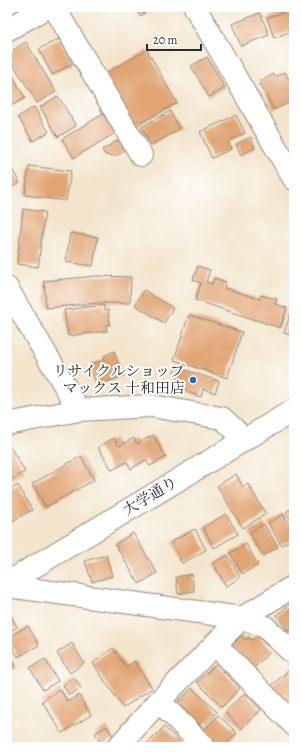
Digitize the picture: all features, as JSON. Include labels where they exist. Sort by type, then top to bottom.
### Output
[{"type":"street","points":[[7,30],[23,13],[47,7]]},
{"type":"street","points":[[54,7],[141,154]]},
{"type":"street","points":[[195,7],[294,179]]},
{"type":"street","points":[[7,288],[79,410]]},
{"type":"street","points":[[7,424],[79,410],[151,406],[222,418],[246,439]]},
{"type":"street","name":"大学通り","points":[[7,584],[294,410]]},
{"type":"street","points":[[7,584],[242,618],[264,626],[294,654]]},
{"type":"street","points":[[122,746],[159,701],[242,618],[294,586]]},
{"type":"street","points":[[215,644],[294,725]]},
{"type":"street","points":[[159,701],[204,747]]},
{"type":"building","points":[[134,7],[152,7],[153,8],[140,16]]},
{"type":"building","points":[[294,8],[294,30],[274,38],[267,18]]},
{"type":"building","points":[[260,13],[269,35],[241,46],[232,24]]},
{"type":"building","points":[[59,39],[72,64],[52,75],[39,49]]},
{"type":"building","points":[[26,42],[56,92],[37,103],[7,54]]},
{"type":"building","points":[[147,50],[177,103],[132,128],[102,75]]},
{"type":"building","points":[[207,57],[225,88],[209,97],[191,66]]},
{"type":"building","points":[[7,65],[25,98],[9,107],[7,104]]},
{"type":"building","points":[[285,72],[294,90],[294,100],[274,110],[259,82],[274,74],[275,77]]},
{"type":"building","points":[[58,96],[76,126],[58,137],[40,107]]},
{"type":"building","points":[[34,107],[49,132],[33,141],[18,117]]},
{"type":"building","points":[[170,111],[180,129],[151,145],[141,127]]},
{"type":"building","points":[[103,114],[115,133],[74,158],[62,139]]},
{"type":"building","points":[[236,115],[245,133],[228,142],[231,149],[212,158],[200,132]]},
{"type":"building","points":[[251,137],[255,148],[241,155],[236,144]]},
{"type":"building","points":[[120,139],[127,149],[116,156],[105,155],[102,150]]},
{"type":"building","points":[[9,164],[20,183],[7,190],[7,165]]},
{"type":"building","points":[[29,166],[71,171],[66,201],[25,195]]},
{"type":"building","points":[[23,209],[45,212],[38,267],[17,264]]},
{"type":"building","points":[[70,233],[98,237],[93,266],[66,262]]},
{"type":"building","points":[[198,266],[210,270],[206,282],[212,284],[214,278],[226,282],[224,288],[260,299],[261,295],[277,299],[275,304],[287,308],[280,328],[195,300],[201,283],[193,280]]},
{"type":"building","points":[[96,276],[131,277],[130,303],[98,303],[46,308],[44,281]]},
{"type":"building","points":[[144,290],[173,308],[164,323],[135,305]]},
{"type":"building","points":[[294,303],[294,336],[284,333]]},
{"type":"building","points":[[104,305],[104,311],[108,310],[110,325],[106,325],[107,331],[68,336],[64,310]]},
{"type":"building","points":[[189,315],[242,332],[227,378],[174,360]]},
{"type":"building","points":[[114,351],[123,376],[97,386],[89,365],[105,359],[104,356]]},
{"type":"building","points":[[176,367],[219,381],[215,393],[203,389],[201,397],[187,392],[174,372]]},
{"type":"building","points":[[7,385],[12,392],[7,396]]},
{"type":"building","points":[[153,435],[166,457],[150,466],[146,460],[131,469],[127,462],[112,470],[98,447],[114,438],[119,446],[134,438],[137,444]]},
{"type":"building","points":[[9,445],[25,472],[7,482],[7,446]]},
{"type":"building","points":[[81,456],[94,480],[46,507],[32,484]]},
{"type":"building","points":[[236,474],[243,487],[248,484],[266,514],[243,528],[217,486]]},
{"type":"building","points":[[18,485],[32,510],[7,524],[7,491]]},
{"type":"building","points":[[294,507],[294,525],[286,512]]},
{"type":"building","points":[[226,514],[238,534],[214,548],[203,527]]},
{"type":"building","points":[[283,514],[294,533],[294,538],[281,545],[268,523]]},
{"type":"building","points":[[264,524],[278,547],[263,556],[249,533]]},
{"type":"building","points":[[195,529],[206,550],[182,563],[171,542]]},
{"type":"building","points":[[133,533],[157,573],[139,584],[115,544]]},
{"type":"building","points":[[246,544],[258,565],[242,574],[230,553]]},
{"type":"building","points":[[106,555],[112,576],[92,582],[85,561]]},
{"type":"building","points":[[228,555],[240,578],[226,586],[213,563]]},
{"type":"building","points":[[192,574],[194,591],[178,594],[176,577]]},
{"type":"building","points":[[294,602],[294,627],[288,631],[276,615]]},
{"type":"building","points":[[10,614],[17,627],[7,633],[7,616]]},
{"type":"building","points":[[28,626],[39,645],[18,657],[7,638]]},
{"type":"building","points":[[241,636],[246,640],[248,637],[252,640],[257,636],[272,650],[254,668],[231,646]]},
{"type":"building","points":[[72,643],[84,663],[70,673],[57,653]]},
{"type":"building","points":[[113,648],[126,667],[134,661],[152,688],[123,708],[93,663]]},
{"type":"building","points":[[7,652],[16,667],[7,672]]},
{"type":"building","points":[[45,659],[58,681],[43,690],[30,668]]},
{"type":"building","points":[[216,664],[240,688],[222,707],[197,682]]},
{"type":"building","points":[[291,668],[294,672],[294,701],[286,708],[268,689]]},
{"type":"building","points":[[75,678],[81,688],[69,695],[63,685]]},
{"type":"building","points":[[192,688],[217,712],[202,727],[177,703]]},
{"type":"building","points":[[60,689],[68,702],[79,695],[91,715],[62,733],[42,701]]},
{"type":"building","points":[[245,693],[261,710],[241,729],[225,712]]},
{"type":"building","points":[[218,715],[237,733],[224,747],[212,747],[199,735]]},
{"type":"building","points":[[107,726],[114,738],[102,745],[95,733]]},
{"type":"building","points":[[164,727],[180,742],[175,747],[144,747]]},
{"type":"place","name":"リサイクルショップ マックス 十和田店","points":[[193,380]]}]
